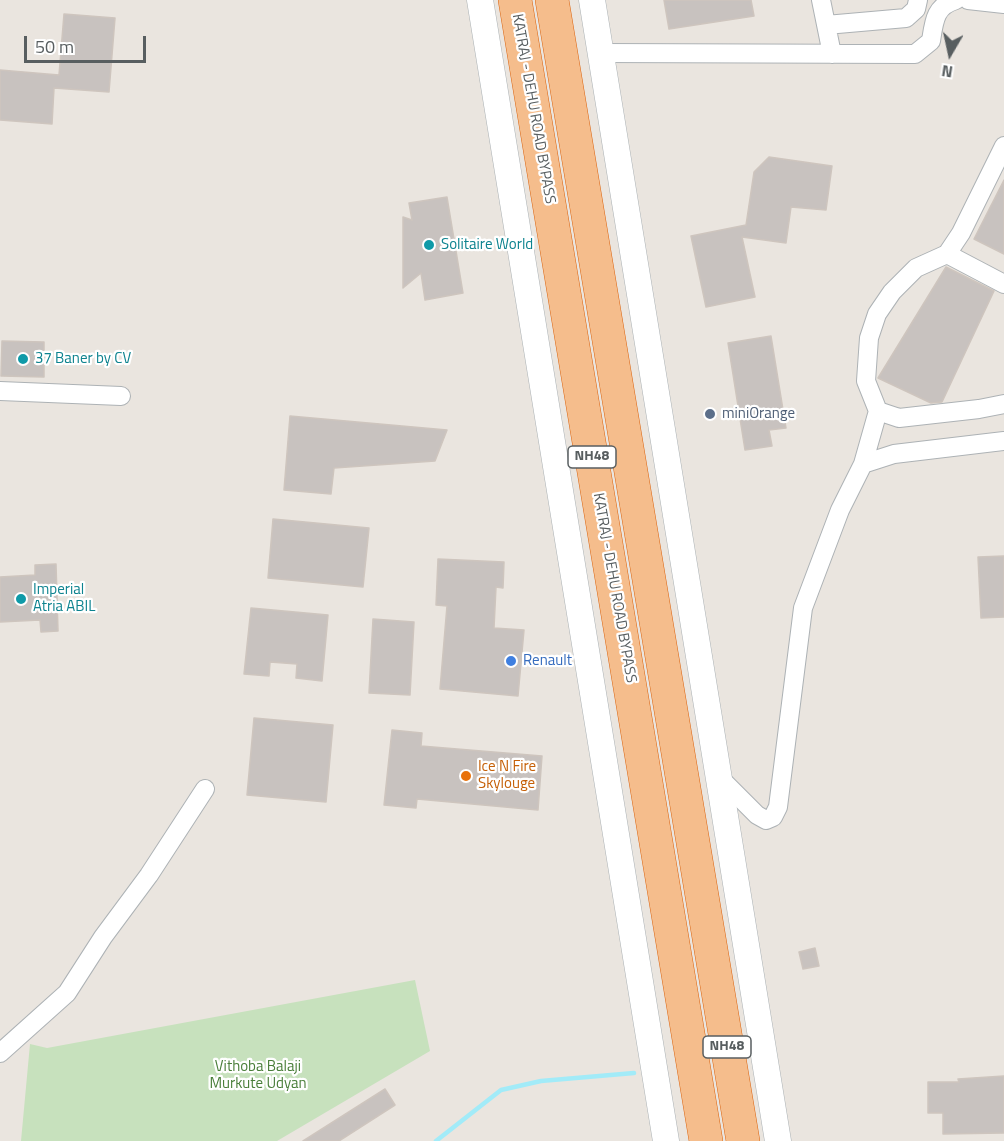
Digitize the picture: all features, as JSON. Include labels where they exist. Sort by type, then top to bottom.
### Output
[{"type":"highway","name":"KATRAJ - DEHU ROAD BYPASS","points":[[515,0],[706,1141]]},
{"type":"highway","name":"NH48","points":[[552,0],[743,1141]]},
{"type":"street","points":[[480,0],[666,1141]]},
{"type":"street","points":[[592,0],[778,1141]]},
{"type":"street","points":[[821,0],[832,54]]},
{"type":"street","points":[[826,25],[906,18],[916,9],[918,0]]},
{"type":"street","points":[[600,53],[915,54],[931,41],[934,19],[945,3],[956,0]]},
{"type":"street","points":[[968,0],[1004,4]]},
{"type":"street","points":[[719,777],[757,815],[766,820],[773,818],[778,807],[803,608],[840,510],[862,464],[878,411],[866,381],[869,338],[877,314],[892,292],[916,268],[947,254],[961,233],[1004,146]]},
{"type":"street","points":[[947,254],[1004,284]]},
{"type":"street","points":[[0,392],[121,396]]},
{"type":"street","points":[[878,411],[899,418],[1004,404]]},
{"type":"street","points":[[862,464],[894,454],[1004,441]]},
{"type":"street","points":[[0,1053],[67,993],[103,937],[149,875],[205,789]]},
{"type":"green space","name":"Vithoba Balaji Murkute Udyan","points":[[415,980],[430,1051],[277,1141],[21,1141],[30,1044],[47,1048]]},
{"type":"building","points":[[664,0],[751,0],[754,16],[669,29]]},
{"type":"building","points":[[64,14],[115,18],[109,92],[54,88],[52,124],[0,120],[0,70],[59,75]]},
{"type":"building","points":[[769,157],[832,166],[826,210],[791,207],[786,243],[742,237],[755,297],[706,307],[691,236],[746,225],[754,172]]},
{"type":"building","points":[[1004,180],[1004,254],[974,239]]},
{"type":"building","name":"Solitaire World","points":[[447,197],[463,293],[425,300],[421,273],[403,288],[403,217],[412,220],[409,203]]},
{"type":"building","points":[[946,267],[994,291],[942,402],[931,403],[878,378]]},
{"type":"building","points":[[771,336],[786,428],[769,430],[772,446],[745,450],[728,343]]},
{"type":"building","name":"37 Baner by CV","points":[[2,341],[44,342],[44,377],[1,376]]},
{"type":"building","points":[[290,416],[447,430],[435,461],[334,468],[331,494],[284,490]]},
{"type":"building","points":[[273,519],[369,528],[363,587],[268,578]]},
{"type":"building","points":[[1004,556],[1004,617],[981,618],[978,557]]},
{"type":"building","points":[[438,559],[504,562],[503,588],[496,587],[494,628],[524,630],[518,696],[440,689],[447,606],[436,605]]},
{"type":"building","name":"Imperial Atria ABIL","points":[[56,564],[58,631],[41,632],[40,620],[0,622],[0,577],[35,575],[35,565]]},
{"type":"building","points":[[251,608],[328,615],[322,681],[296,678],[297,664],[270,662],[269,676],[244,674]]},
{"type":"building","points":[[373,619],[414,622],[410,695],[369,693]]},
{"type":"building","points":[[254,718],[333,725],[326,802],[247,795]]},
{"type":"building","points":[[392,730],[422,733],[421,746],[542,756],[538,810],[417,799],[416,808],[384,805]]},
{"type":"building","points":[[815,948],[819,966],[803,969],[799,952]]},
{"type":"building","points":[[1004,1076],[1004,1133],[943,1134],[943,1113],[928,1113],[928,1082],[959,1082],[958,1079]]},
{"type":"building","points":[[385,1089],[395,1105],[339,1141],[303,1141]]},
{"type":"waterway","points":[[436,1141],[501,1090],[541,1081],[634,1073]]},
{"type":"place","name":"Solitaire World","points":[[429,245]]},
{"type":"place","name":"37 Baner by CV","points":[[23,359]]},
{"type":"place","name":"miniOrange","points":[[710,414]]},
{"type":"place","name":"Imperial Atria ABIL","points":[[21,599]]},
{"type":"place","name":"Renault","points":[[511,661]]},
{"type":"place","name":"Ice N Fire Skylouge","points":[[466,776]]}]
